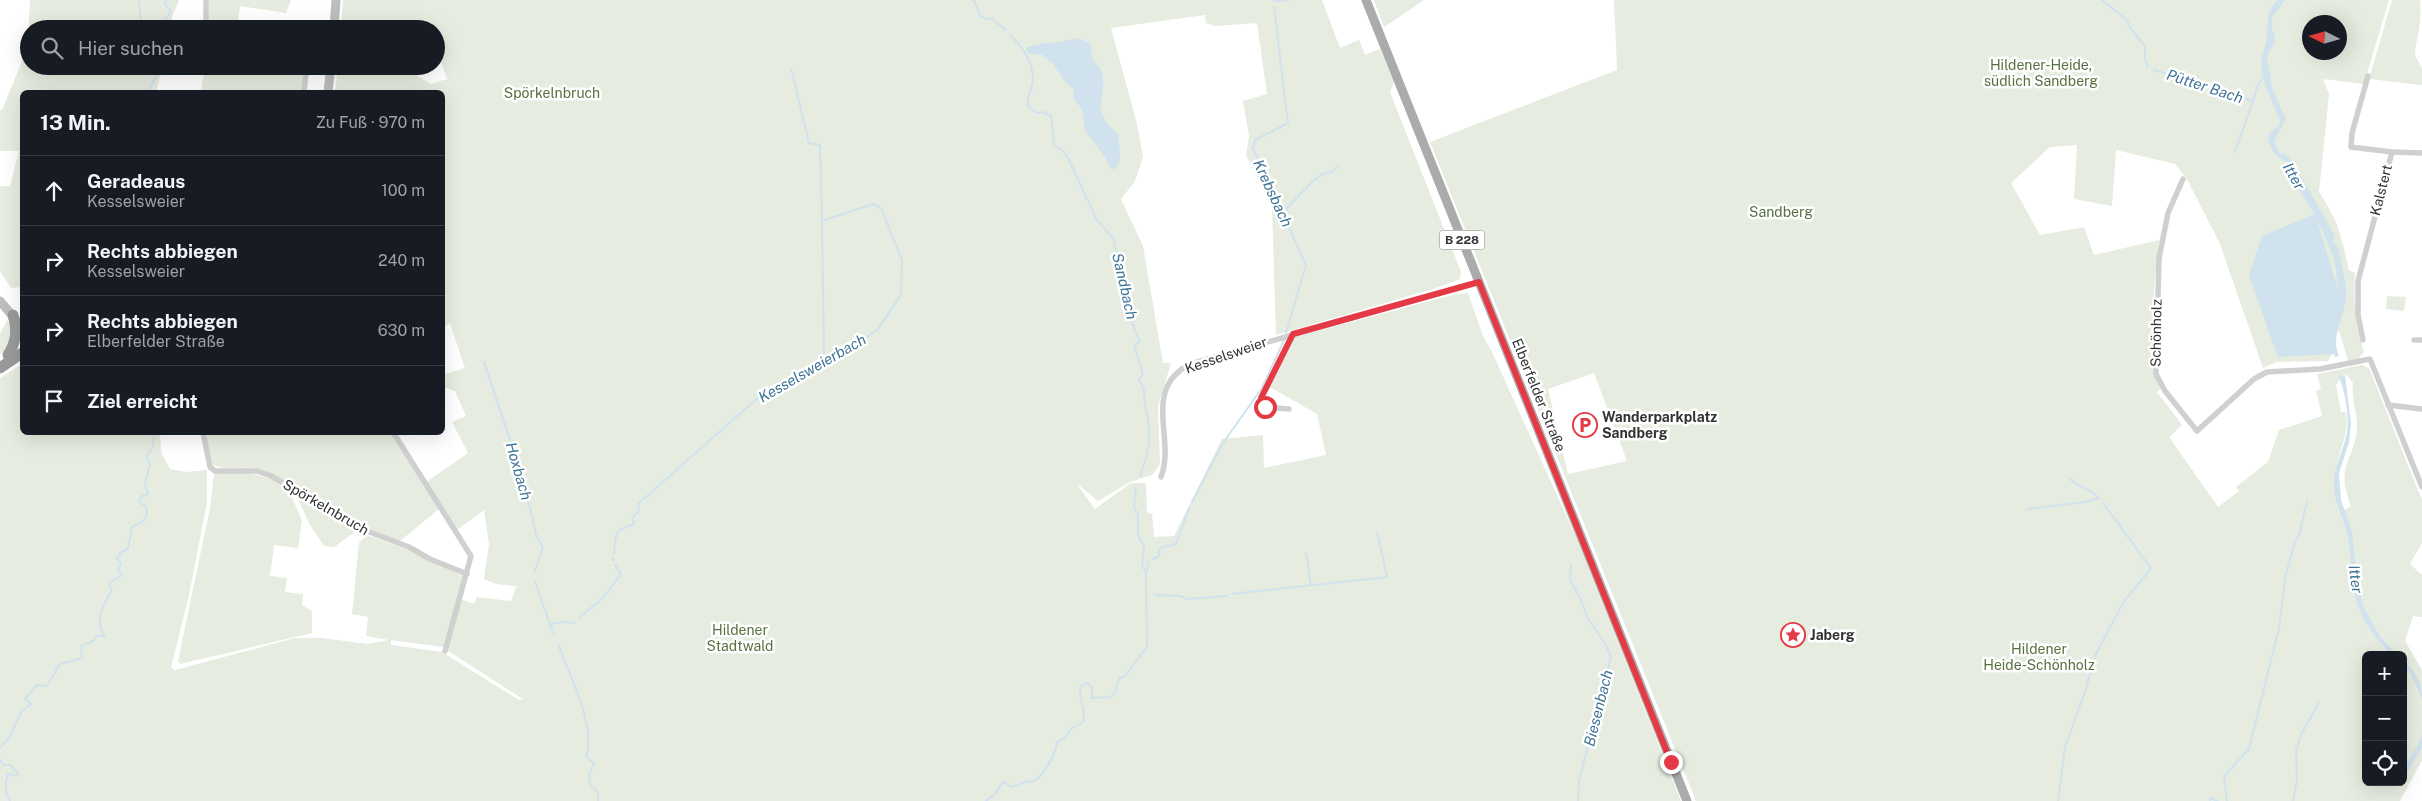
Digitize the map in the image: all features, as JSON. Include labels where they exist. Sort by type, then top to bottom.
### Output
[{"type":"highway","points":[[0,368],[14,356],[16,324],[13,316]]},
{"type":"main road","points":[[335,20],[336,0]]},
{"type":"main road","name":"Elberfelder Straße","points":[[1366,0],[1687,801]]},
{"type":"main road","points":[[328,90],[330,75]]},
{"type":"main road","points":[[0,301],[20,325]]},
{"type":"street","points":[[206,0],[206,20]]},
{"type":"street","points":[[304,90],[306,75]]},
{"type":"street","name":"Kalstert","points":[[2363,340],[2357,308],[2358,281],[2392,152],[2351,147],[2352,133],[2368,76]]},
{"type":"street","points":[[2392,152],[2422,153]]},
{"type":"street","name":"Schönholz","points":[[2183,180],[2168,213],[2159,258],[2156,374],[2165,391],[2197,432],[2254,379],[2267,372],[2326,368],[2370,359],[2388,405]]},
{"type":"street","name":"Kesselsweier","points":[[1161,478],[1165,458],[1163,398],[1173,377],[1181,369],[1190,364],[1479,282]]},
{"type":"street","name":"Kesselsweier","points":[[1289,409],[1265,407],[1261,398],[1293,334]]},
{"type":"street","points":[[2414,340],[2422,340]]},
{"type":"street","points":[[2422,409],[2388,405],[2422,487]]},
{"type":"street","name":"Spörkelnbruch","points":[[204,435],[210,467],[215,471],[250,471],[271,476],[364,530],[409,547],[446,567],[467,574]]},
{"type":"street","points":[[395,435],[471,556],[445,651]]},
{"type":"green space","points":[[30,0],[179,0],[171,20],[29,20]]},
{"type":"green space","points":[[208,0],[291,0],[286,13],[240,6],[238,20],[208,20]]},
{"type":"green space","name":"Hildener Stadtwald","points":[[343,0],[1322,0],[1340,48],[1359,40],[1365,55],[1380,49],[1394,82],[1390,92],[1461,272],[1460,279],[1436,288],[1276,335],[1272,207],[1246,155],[1249,136],[1243,101],[1267,94],[1257,23],[1215,26],[1206,23],[1205,15],[1111,28],[1137,124],[1143,157],[1135,181],[1121,199],[1143,246],[1163,363],[1171,363],[1158,406],[1160,464],[1152,475],[1130,482],[1098,501],[1076,483],[1095,509],[1131,483],[1146,483],[1147,512],[1152,514],[1154,537],[1174,536],[1222,439],[1263,435],[1264,468],[1326,455],[1317,414],[1270,387],[1292,338],[1452,295],[1468,293],[1483,336],[1576,537],[1681,801],[0,801],[0,378],[20,365],[20,435],[160,435],[161,452],[170,469],[186,472],[207,470],[207,502],[189,595],[171,668],[175,670],[295,638],[322,638],[367,644],[389,640],[366,636],[368,617],[352,614],[359,543],[365,537],[370,536],[409,550],[465,577],[443,647],[391,640],[391,645],[442,652],[519,700],[523,699],[445,649],[461,599],[474,604],[477,597],[511,601],[516,587],[522,587],[496,584],[484,579],[489,545],[484,510],[457,530],[425,483],[468,453],[452,422],[466,416],[455,391],[445,388],[445,374],[465,368],[450,323],[445,326],[445,90],[335,90],[337,75],[416,75],[431,84],[447,79],[445,73],[445,20],[342,20]]},
{"type":"green space","points":[[1374,0],[1424,0],[1384,27]]},
{"type":"green space","points":[[1614,0],[2389,0],[2364,84],[2323,79],[2329,94],[2319,192],[2331,212],[2338,230],[2349,270],[2355,273],[2356,313],[2364,352],[2358,359],[2348,361],[2340,333],[2332,324],[2334,354],[2331,355],[2328,361],[2276,362],[2263,368],[2220,244],[2187,179],[2175,164],[2116,150],[2112,206],[2074,199],[2077,145],[2050,147],[2011,183],[2040,235],[2084,227],[2094,255],[2159,240],[2153,316],[2154,360],[2156,376],[2161,388],[2157,392],[2182,425],[2169,437],[2218,507],[2239,491],[2236,487],[2268,462],[2279,430],[2322,416],[2316,391],[2321,389],[2317,374],[2362,365],[2369,368],[2422,500],[2422,543],[2410,564],[2422,575],[2422,617],[2413,616],[2405,641],[2422,670],[2422,760],[2400,801],[1696,801],[1430,142],[1617,70]],"holes":[[[1594,373],[1627,461],[1568,474],[1548,389]],[[2347,375],[2353,383],[2357,423],[2354,445],[2345,470],[2344,480],[2351,506],[2340,513],[2336,491],[2336,475],[2337,462],[2345,436],[2347,421],[2346,412],[2341,412],[2336,385],[2342,376]]]},
{"type":"green space","points":[[2392,0],[2420,0],[2420,19],[2415,53],[2422,69],[2422,85],[2369,79]]},
{"type":"green space","points":[[20,66],[20,75],[161,75],[157,90],[20,90],[20,287],[11,288],[0,271],[0,186],[10,186],[19,151],[0,151],[0,110],[2,110]]},
{"type":"green space","points":[[204,75],[304,75],[302,90],[201,90]]},
{"type":"green space","points":[[2387,296],[2406,297],[2404,311],[2386,309]]},
{"type":"green space","points":[[7,320],[13,330],[12,343],[0,355],[0,334]]},
{"type":"green space","points":[[206,435],[392,435],[439,509],[400,541],[362,527],[334,547],[324,546],[309,523],[298,499],[306,494],[276,477],[257,469],[222,468],[211,464]]},
{"type":"green space","points":[[243,471],[271,479],[289,491],[302,520],[298,548],[274,545],[270,576],[287,578],[285,592],[303,594],[302,605],[312,611],[312,633],[180,664],[178,661],[210,508],[214,474]]},
{"type":"water","name":"Itter","points":[[2278,0],[2285,0],[2272,18],[2275,41],[2267,57],[2272,88],[2286,119],[2274,141],[2279,153],[2286,155],[2293,162],[2335,236],[2333,241],[2338,247],[2345,279],[2346,298],[2336,341],[2339,356],[2335,357],[2334,354],[2278,357],[2249,276],[2262,236],[2315,214],[2294,183],[2287,162],[2273,152],[2268,135],[2280,124],[2262,74],[2268,16]],"holes":[[[2316,216],[2334,258],[2339,293]]]},
{"type":"water","points":[[1078,38],[1091,44],[1093,60],[1102,72],[1101,113],[1109,126],[1118,134],[1120,148],[1120,157],[1115,169],[1111,169],[1105,157],[1085,130],[1082,109],[1073,98],[1074,89],[1066,83],[1053,64],[1041,54],[1028,54],[1026,47]]},
{"type":"water","name":"Itter","points":[[2345,376],[2351,423],[2349,442],[2339,473],[2341,500],[2352,531],[2358,588],[2364,608],[2381,638],[2394,651],[2388,651],[2379,641],[2359,609],[2353,583],[2349,540],[2335,498],[2335,473],[2348,423],[2344,391],[2339,377]]},
{"type":"water","points":[[2407,664],[2421,687],[2422,699],[2411,674],[2407,670]]},
{"type":"water","points":[[2422,734],[2422,748],[2407,772],[2407,764]]},
{"type":"waterway","points":[[139,0],[141,20]]},
{"type":"waterway","points":[[165,20],[171,11],[164,3],[167,0]]},
{"type":"waterway","name":"Sandbach","points":[[972,0],[975,2],[980,16],[992,19],[1006,30]]},
{"type":"waterway","name":"Krebsbach","points":[[1274,1],[1288,0]]},
{"type":"waterway","name":"Pütter Bach","points":[[2102,0],[2127,20],[2130,28],[2145,46],[2145,60],[2148,68]]},
{"type":"waterway","name":"Krebsbach","points":[[1274,7],[1288,123],[1255,140],[1253,148],[1306,265],[1286,333]]},
{"type":"waterway","name":"Sandbach","points":[[1010,35],[1023,49],[1033,72],[1032,85],[1028,97],[1029,106],[1038,113],[1043,112],[1051,116],[1054,145],[1062,150],[1069,160],[1096,218],[1114,240],[1115,248],[1121,257],[1120,268],[1126,283],[1123,286],[1126,300],[1140,342],[1134,345],[1143,374],[1139,379],[1144,391],[1149,424],[1148,449],[1140,476]]},
{"type":"waterway","name":"Kesselsweierbach","points":[[614,554],[615,540],[619,530],[634,524],[632,518],[639,511],[638,504],[762,394],[787,384],[878,329],[901,295],[902,260],[881,208],[873,204],[822,221],[820,145],[809,143],[791,68]]},
{"type":"waterway","name":"Pütter Bach","points":[[2154,70],[2253,101],[2258,84],[2263,78],[2266,79]]},
{"type":"waterway","points":[[149,90],[156,75]]},
{"type":"waterway","points":[[2235,152],[2253,101]]},
{"type":"waterway","points":[[1283,212],[1312,182],[1322,174],[1332,172],[1337,167]]},
{"type":"waterway","points":[[822,221],[824,360]]},
{"type":"waterway","name":"Krebsbach","points":[[1192,502],[1223,443],[1262,388],[1284,340]]},
{"type":"waterway","name":"Hoxbach","points":[[484,362],[522,476],[537,538],[543,547],[534,573]]},
{"type":"waterway","points":[[0,748],[9,738],[21,712],[31,704],[25,699],[37,685],[47,686],[60,664],[82,658],[81,646],[93,641],[97,636],[105,636],[100,625],[100,619],[103,607],[112,590],[109,583],[122,575],[118,570],[121,564],[117,559],[121,552],[128,549],[132,527],[145,520],[147,512],[145,506],[139,502],[142,496],[148,494],[145,484],[150,464],[146,458],[153,447],[154,435]]},
{"type":"waterway","points":[[2027,509],[2086,502],[2099,498],[2070,479]]},
{"type":"waterway","name":"Sandbach","points":[[986,801],[996,793],[1003,782],[1012,787],[1028,781],[1033,782],[1052,758],[1057,742],[1065,738],[1071,729],[1083,722],[1081,686],[1086,683],[1091,686],[1092,698],[1111,697],[1115,693],[1119,678],[1124,677],[1147,647],[1146,573],[1142,565],[1144,546],[1138,535],[1138,515],[1134,507],[1136,487]]},
{"type":"waterway","points":[[2227,801],[2224,776],[2249,749],[2279,628],[2285,578],[2307,502]]},
{"type":"waterway","points":[[2058,801],[2065,747],[2086,689],[2095,656],[2124,601],[2150,570],[2150,567],[2103,503]]},
{"type":"waterway","name":"Krebsbach","points":[[1153,559],[1159,556],[1160,548],[1176,544],[1189,508]]},
{"type":"waterway","points":[[1232,594],[1387,577],[1377,532]]},
{"type":"waterway","points":[[1306,553],[1311,585]]},
{"type":"waterway","name":"Sandbach","points":[[1146,573],[1149,562]]},
{"type":"waterway","name":"Kesselsweierbach","points":[[579,618],[604,597],[621,574],[615,565]]},
{"type":"waterway","name":"Biesenbach","points":[[1571,565],[1570,580],[1580,598],[1588,619],[1606,645],[1611,657],[1579,781],[1578,801]]},
{"type":"waterway","name":"Hoxbach","points":[[535,582],[554,635]]},
{"type":"waterway","points":[[1155,595],[1180,596],[1187,599],[1227,596]]},
{"type":"waterway","name":"Kesselsweierbach","points":[[550,624],[574,623]]},
{"type":"waterway","name":"Hoxbach","points":[[558,644],[585,716],[588,731],[586,756],[594,764],[589,775],[590,785],[598,792],[598,801]]},
{"type":"waterway","points":[[2293,801],[2297,781],[2296,751],[2301,735],[2319,702]]},
{"type":"waterway","points":[[0,759],[3,765],[10,765],[18,773],[16,776],[8,774],[6,788],[10,801]]},
{"type":"waterway","points":[[2210,801],[2210,798],[2218,801]]},
{"type":"place","name":"Wanderparkplatz Sandberg","points":[[1585,425]]},
{"type":"place","name":"Jaberg","points":[[1793,635]]},
{"type":"route","points":[[1265,407],[1261,398],[1293,334],[1479,282],[1671,762]]},
{"type":"park label","name":"Hildener-Heide, südlich Sandberg","points":[[2041,74]]},
{"type":"park label","name":"Sandberg","points":[[1781,212]]},
{"type":"park label","name":"Hildener Heide-Schönholz","points":[[2039,658]]}]
